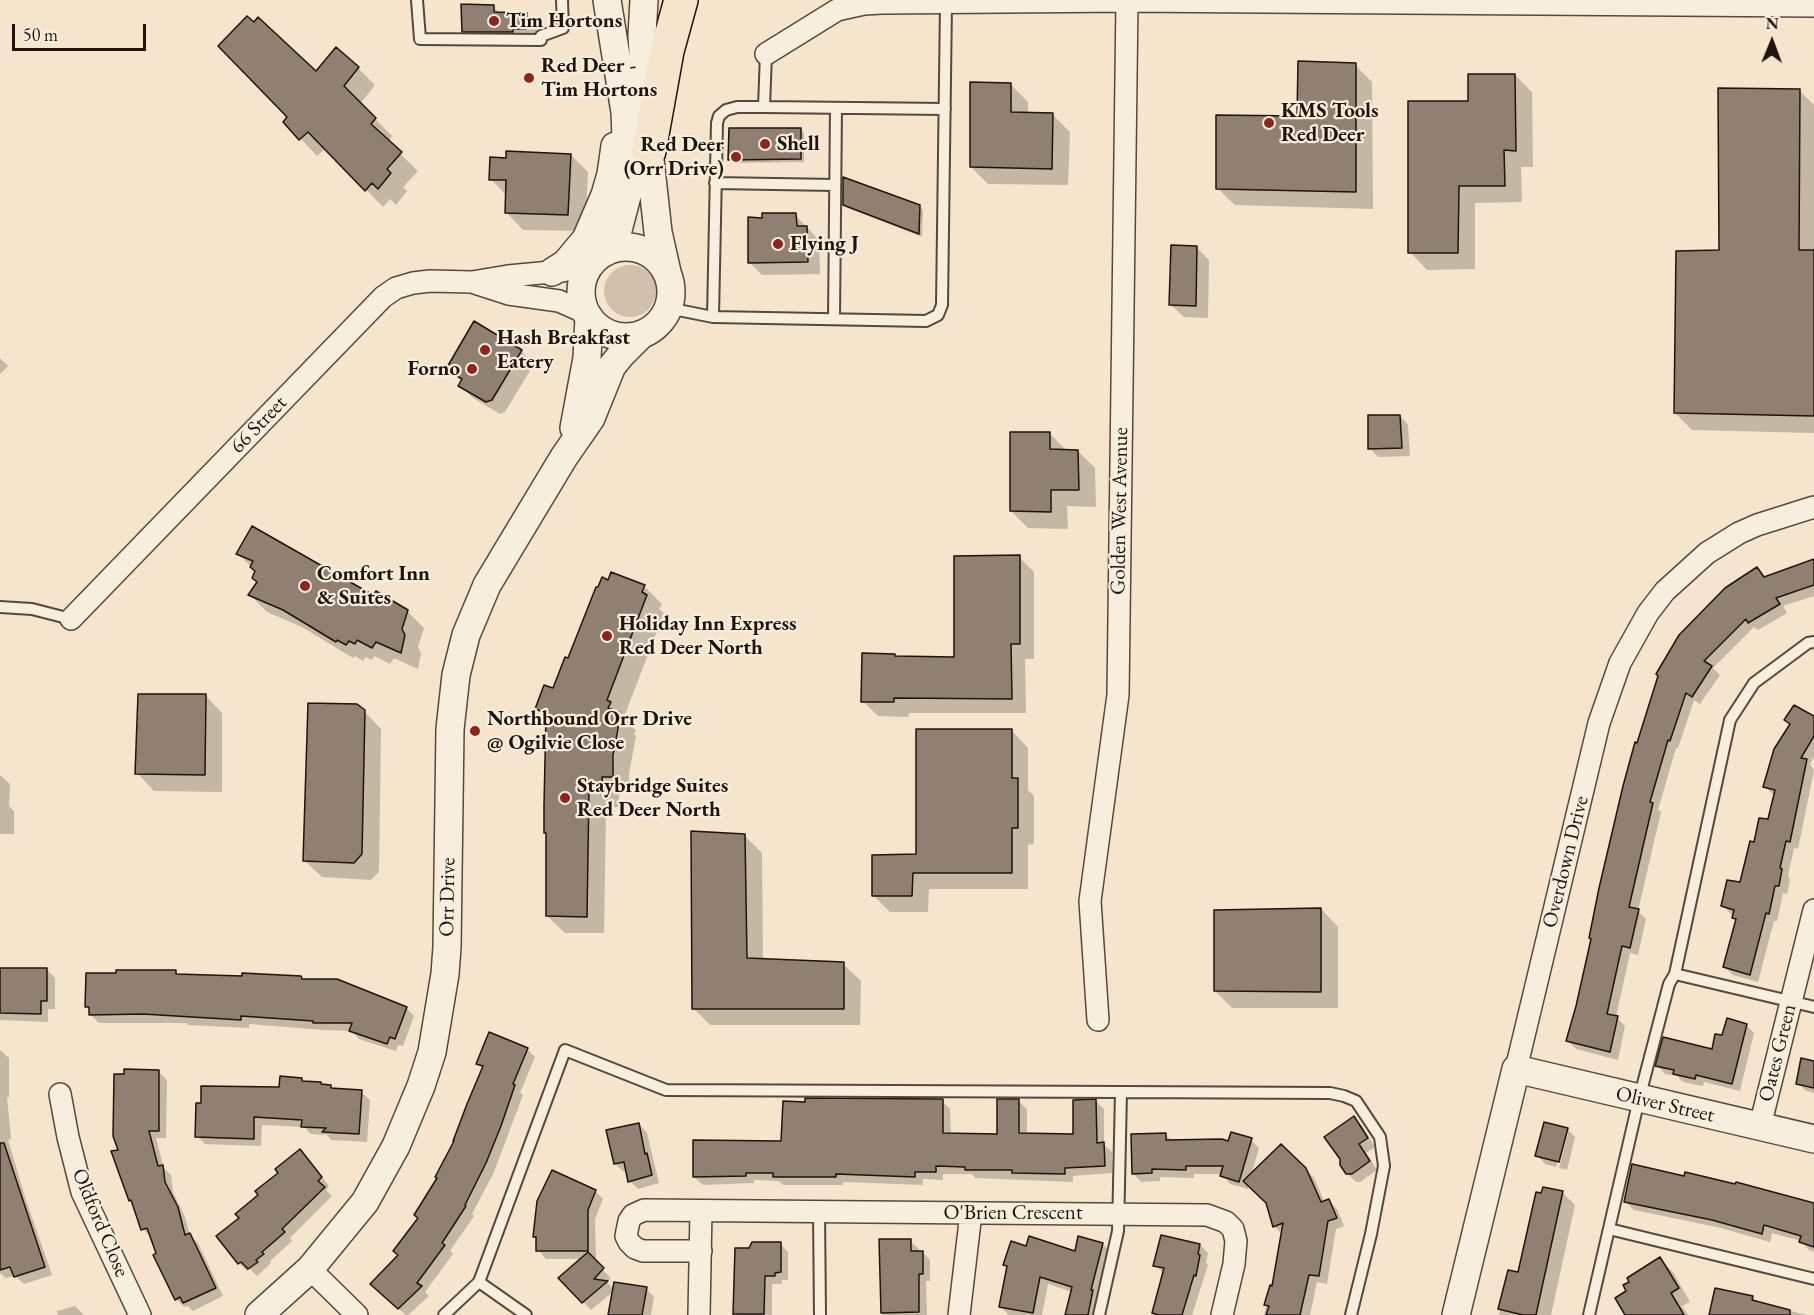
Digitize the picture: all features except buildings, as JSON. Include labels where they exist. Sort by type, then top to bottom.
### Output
[{"type":"main road","points":[[649,151],[667,51],[681,0]]},
{"type":"street","points":[[607,0],[617,52],[625,122],[628,192],[617,234],[587,269],[582,283],[582,298],[588,315],[599,328],[627,337],[642,334],[653,328],[662,319],[671,296],[658,232],[649,151],[642,36],[644,0]]},
{"type":"street","points":[[766,54],[837,10],[864,4],[1127,1],[1814,6]]},
{"type":"street","name":"Golden West Avenue","points":[[1098,1020],[1090,901],[1118,695],[1127,1]]},
{"type":"street","points":[[552,272],[566,263],[578,250],[586,239],[602,205],[611,174],[621,97]]},
{"type":"street","points":[[601,255],[620,247],[640,250],[658,260],[667,272]]},
{"type":"street","name":"66 Street","points":[[71,619],[383,297],[396,288],[430,281],[471,282],[552,272],[578,267],[601,255]]},
{"type":"street","name":"66 Street","points":[[471,282],[508,294],[559,301],[588,315]]},
{"type":"street","name":"Orr Drive","points":[[570,449],[587,358],[588,315]]},
{"type":"street","name":"Orr Drive","points":[[259,1315],[310,1269],[350,1222],[376,1185],[406,1125],[427,1069],[446,965],[450,729],[460,656],[487,585],[591,418],[612,366],[642,334]]},
{"type":"street","name":"Overdown Drive","points":[[1456,1315],[1599,723],[1620,663],[1648,613],[1665,591],[1693,565],[1739,533],[1776,518],[1814,507]]},
{"type":"street","name":"Oates Green","points":[[1760,1126],[1814,910]]},
{"type":"street","name":"Oliver Street","points":[[1516,1069],[1814,1139]]},
{"type":"street","name":"Oldford Close","points":[[60,1094],[82,1192],[140,1315]]},
{"type":"street","name":"O'Brien Crescent","points":[[701,1251],[643,1251],[629,1242],[626,1228],[633,1215],[644,1210],[1207,1215],[1218,1218],[1233,1229],[1236,1241],[1236,1252],[1222,1315]]},
{"type":"street","points":[[699,1315],[701,1211]]},
{"type":"street","points":[[958,1315],[971,1213]]},
{"type":"street","points":[[310,1269],[357,1315]]},
{"type":"lane","points":[[417,0],[420,39],[541,38],[563,28],[562,0]]},
{"type":"lane","points":[[668,308],[712,317],[926,321],[938,315],[942,305],[946,3]]},
{"type":"lane","points":[[764,107],[766,54]]},
{"type":"lane","points":[[712,317],[719,116],[726,110],[737,107],[945,109]]},
{"type":"lane","points":[[834,319],[836,108]]},
{"type":"lane","points":[[716,183],[835,185]]},
{"type":"lane","points":[[0,607],[32,609],[71,619]]},
{"type":"lane","points":[[1589,1315],[1639,1099],[1670,984],[1675,974],[1731,720],[1754,683],[1808,643],[1814,642]]},
{"type":"lane","points":[[1675,974],[1814,1006]]},
{"type":"lane","points":[[444,1315],[478,1282],[565,1050],[666,1090],[1330,1093],[1344,1096],[1356,1101],[1380,1137],[1384,1166],[1351,1315]]},
{"type":"lane","points":[[1099,1315],[1118,1231],[1120,1092]]},
{"type":"lane","points":[[819,1211],[820,1315]]},
{"type":"lane","points":[[1609,1229],[1814,1278]]},
{"type":"lane","points":[[478,1282],[526,1315]]},
{"type":"shaded area","points":[[630,265],[640,267],[648,273],[654,281],[656,291],[654,301],[648,309],[640,315],[630,317],[620,315],[612,309],[606,301],[604,291],[606,281],[612,273],[620,267]]},
{"type":"place","name":"Tim Hortons","points":[[494,21]]},
{"type":"place","name":"Red Deer - Tim Hortons","points":[[529,78]]},
{"type":"place","name":"KMS Tools Red Deer","points":[[1269,123]]},
{"type":"place","name":"Shell","points":[[765,144]]},
{"type":"place","name":"Red Deer (Orr Drive)","points":[[736,157]]},
{"type":"place","name":"Flying J","points":[[778,244]]},
{"type":"place","name":"Hash Breakfast Eatery","points":[[485,350]]},
{"type":"place","name":"Forno","points":[[472,369]]},
{"type":"place","name":"Comfort Inn & Suites","points":[[305,586]]},
{"type":"place","name":"Holiday Inn Express Red Deer North","points":[[607,636]]},
{"type":"place","name":"Northbound Orr Drive @ Ogilvie Close","points":[[475,731]]},
{"type":"place","name":"Staybridge Suites Red Deer North","points":[[565,798]]}]
